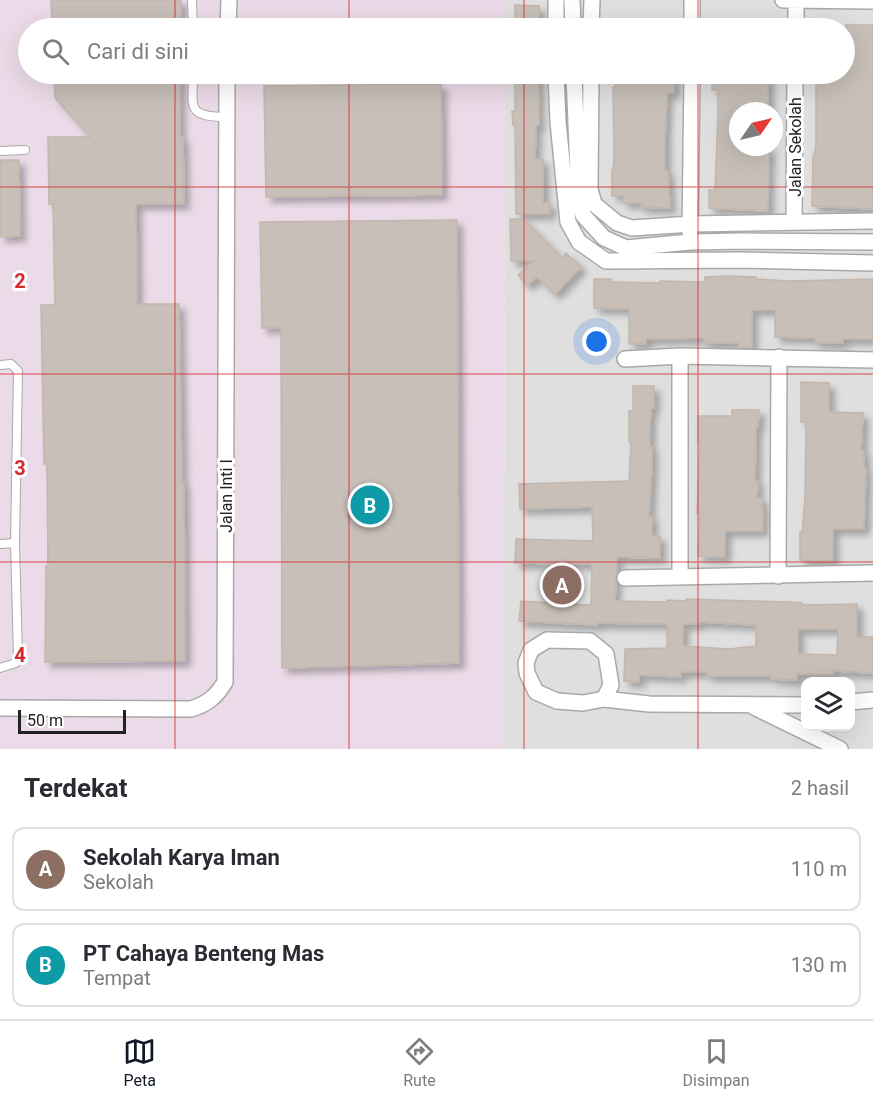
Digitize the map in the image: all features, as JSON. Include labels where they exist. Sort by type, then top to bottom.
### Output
[{"type":"street","points":[[228,18],[229,0]]},
{"type":"street","points":[[556,0],[556,18]]},
{"type":"street","points":[[572,0],[573,18]]},
{"type":"street","points":[[591,18],[592,0]]},
{"type":"street","points":[[692,0],[692,18]]},
{"type":"street","points":[[783,0],[873,1]]},
{"type":"street","points":[[796,0],[796,18]]},
{"type":"street","name":"Jalan Inti I","points":[[0,708],[190,709],[205,704],[218,695],[225,682],[227,84]]},
{"type":"street","points":[[556,84],[568,222],[579,242],[606,261],[873,262]]},
{"type":"street","points":[[574,84],[579,198],[583,215],[604,237],[626,248],[690,242],[873,242]]},
{"type":"street","points":[[591,84],[590,189],[594,204],[617,223],[632,228],[691,224],[873,221]]},
{"type":"street","points":[[690,242],[692,84]]},
{"type":"street","name":"Jalan Sekolah","points":[[795,84],[795,221]]},
{"type":"street","points":[[558,122],[575,123]]},
{"type":"street","points":[[740,260],[741,241]]},
{"type":"street","points":[[680,356],[680,576]]},
{"type":"street","points":[[626,359],[680,356],[873,360]]},
{"type":"street","points":[[778,576],[779,357]]},
{"type":"street","points":[[625,578],[873,573]]},
{"type":"street","points":[[604,699],[611,685],[606,654],[590,641],[547,640],[531,650],[526,663],[527,673],[536,692],[556,701],[583,703],[604,699],[649,705],[801,705]]},
{"type":"street","points":[[855,702],[873,700]]},
{"type":"street","points":[[751,705],[840,749]]},
{"type":"lane","points":[[192,0],[193,18]]},
{"type":"lane","points":[[193,84],[193,105],[196,112],[203,117],[225,117]]},
{"type":"lane","points":[[0,151],[25,150]]},
{"type":"lane","points":[[0,364],[11,364],[18,371],[15,543],[18,657],[15,663],[0,668]]},
{"type":"lane","points":[[0,544],[15,543]]},
{"type":"shaded area","points":[[0,0],[505,0],[505,18],[18,18],[18,84],[505,84],[504,749],[0,749]]},
{"type":"shaded area","points":[[505,0],[873,0],[873,749],[504,749],[505,84],[855,84],[855,18],[505,18]]},
{"type":"building","points":[[51,0],[181,0],[181,18],[52,18]]},
{"type":"building","points":[[515,5],[539,6],[539,18],[515,18]]},
{"type":"building","points":[[855,25],[873,25],[873,209],[812,206],[813,156],[816,143],[816,84],[855,84]]},
{"type":"building","points":[[54,84],[180,84],[184,204],[136,204],[137,304],[179,304],[182,482],[184,482],[185,661],[45,662],[46,566],[48,566],[47,464],[44,464],[41,305],[55,305],[53,204],[49,204],[48,137],[90,137],[55,98]]},
{"type":"building","points":[[441,84],[442,195],[266,197],[264,86]]},
{"type":"building","points":[[515,84],[538,84],[539,125],[536,125],[535,159],[543,159],[543,203],[550,203],[550,214],[516,214],[515,125],[513,125],[512,111],[515,111]]},
{"type":"building","points":[[615,84],[674,84],[674,93],[667,93],[665,139],[665,171],[668,171],[670,208],[641,207],[641,203],[623,203],[624,196],[612,196],[613,87]]},
{"type":"building","points":[[712,84],[768,84],[768,102],[729,102],[729,156],[769,156],[768,211],[709,208],[709,190],[715,190],[718,90],[712,90]]},
{"type":"building","points":[[0,160],[19,160],[20,236],[0,237]]},
{"type":"building","points":[[510,219],[523,219],[562,258],[566,253],[581,267],[555,294],[537,277],[527,285],[518,275],[534,261],[511,261]]},
{"type":"building","points":[[457,220],[459,663],[282,668],[281,328],[262,328],[260,222]]},
{"type":"building","points":[[728,276],[789,281],[873,279],[873,339],[843,339],[843,343],[815,343],[815,338],[775,337],[775,310],[752,310],[752,348],[739,347],[739,343],[704,343],[704,338],[646,339],[646,344],[629,344],[629,309],[594,308],[594,279],[611,279],[611,282],[705,282],[705,277]]},
{"type":"building","points":[[801,382],[829,383],[829,412],[863,413],[861,450],[864,450],[864,468],[866,468],[864,529],[833,529],[833,561],[800,560],[800,532],[802,532],[805,499],[806,423],[801,422]]},
{"type":"building","points":[[633,386],[654,386],[654,408],[651,408],[650,424],[652,465],[649,516],[652,516],[652,536],[660,536],[660,558],[617,557],[615,601],[667,602],[667,600],[686,601],[686,599],[788,602],[802,603],[802,605],[857,604],[857,637],[873,637],[873,673],[833,671],[833,674],[797,674],[797,680],[771,679],[772,676],[707,676],[707,672],[681,672],[681,677],[639,675],[639,682],[624,681],[625,649],[667,648],[667,624],[597,623],[597,625],[519,621],[521,601],[591,605],[592,564],[515,563],[516,539],[593,541],[592,507],[520,509],[519,484],[629,481],[631,442],[629,442],[629,411],[633,411]],"holes":[[[700,622],[756,625],[756,646],[729,649],[683,646],[683,624],[700,624]],[[798,629],[838,629],[837,655],[798,654]]]},
{"type":"building","points":[[732,410],[759,410],[758,427],[756,427],[755,481],[758,481],[757,498],[762,498],[763,531],[727,531],[725,532],[725,557],[698,556],[700,442],[698,442],[698,416],[732,416]]},
{"type":"place","name":"PT Cahaya Benteng Mas","points":[[370,505]]},
{"type":"place","name":"Sekolah Karya Iman","points":[[562,585]]}]
